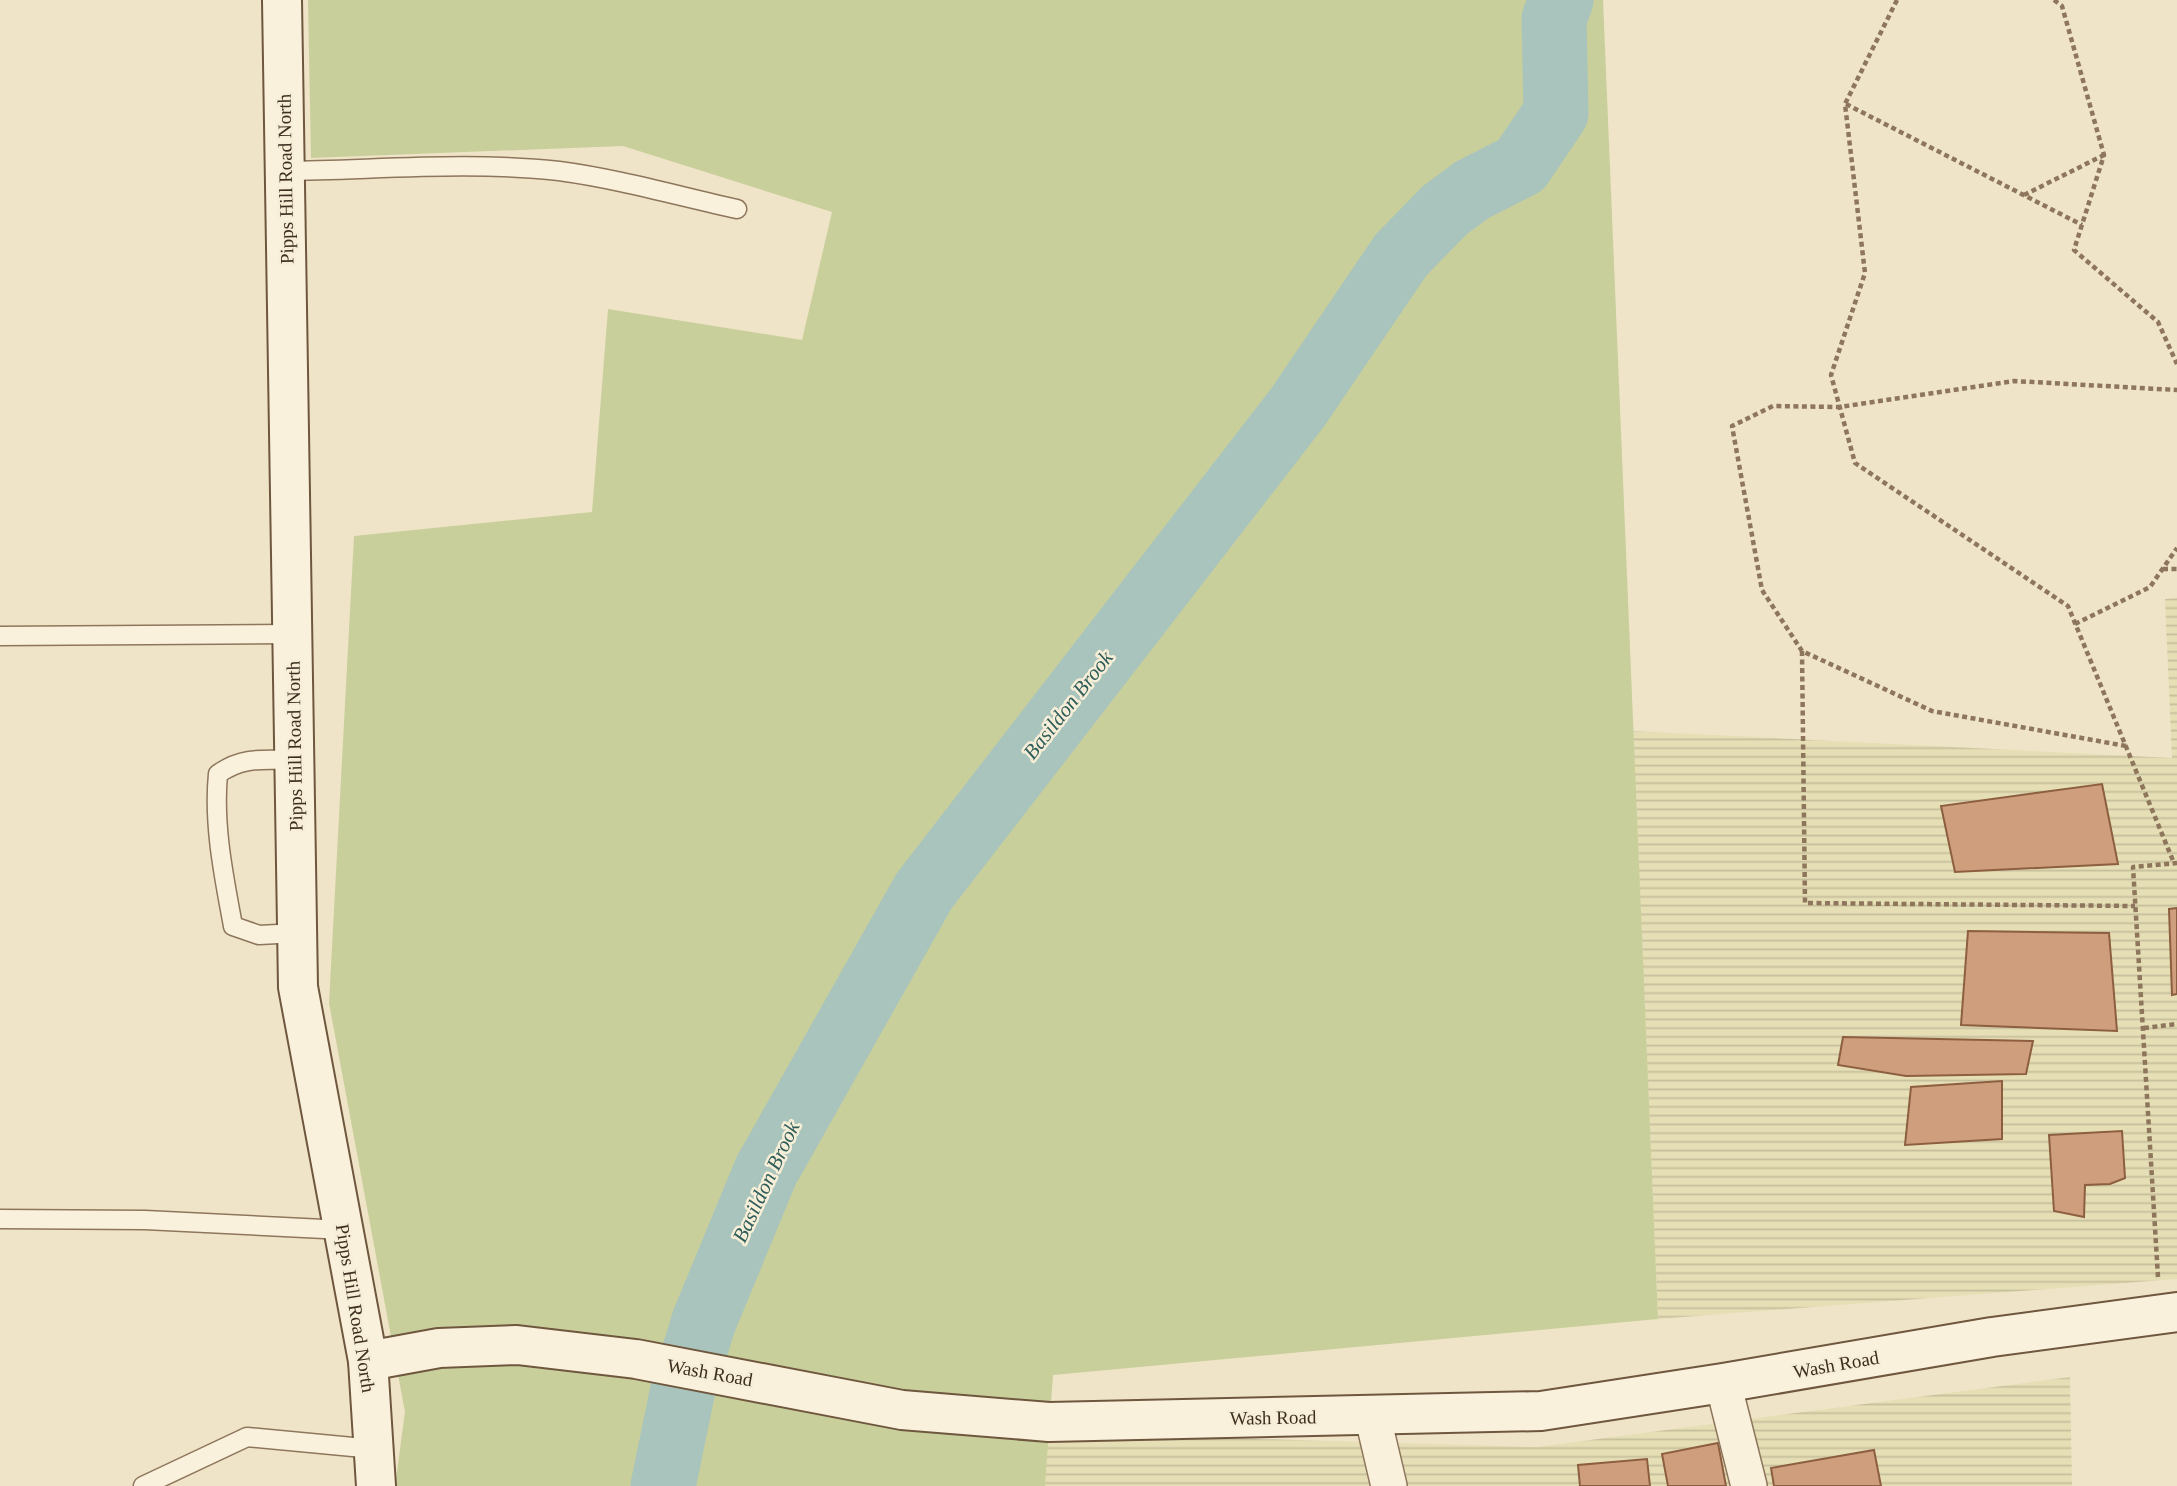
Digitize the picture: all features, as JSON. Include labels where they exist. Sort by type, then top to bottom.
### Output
[{"type":"street","name":"Pipps Hill Road North","points":[[282,0],[298,987],[369,1361],[375,1467]]},
{"type":"street","name":"Wash Road","points":[[369,1361],[439,1348],[517,1345],[636,1359],[901,1410],[1049,1423],[1541,1411],[1992,1337],[2168,1312]]},
{"type":"street","points":[[1723,1383],[1749,1486]]},
{"type":"street","points":[[1372,1414],[1389,1486]]},
{"type":"lane","points":[[285,171],[482,167],[559,172],[737,209]]},
{"type":"lane","points":[[0,636],[292,634]]},
{"type":"lane","points":[[294,760],[259,760],[232,764],[218,774],[215,802],[233,926],[259,935],[297,933]]},
{"type":"lane","points":[[0,1219],[145,1220],[344,1230]]},
{"type":"lane","points":[[142,1486],[247,1437],[375,1467]]},
{"type":"path","points":[[1897,0],[1845,104],[1865,273],[1831,375],[1855,463],[2068,607],[2175,863],[2133,867],[2168,1312]]},
{"type":"path","points":[[2054,0],[2062,6],[2104,155],[2074,250],[2158,322],[2177,364]]},
{"type":"path","points":[[1845,104],[2082,225]]},
{"type":"path","points":[[2023,195],[2104,155]]},
{"type":"path","points":[[2126,746],[1932,711],[1802,651],[1762,590],[1732,426],[1773,406],[1840,407],[2014,381],[2177,390]]},
{"type":"path","points":[[2075,624],[2150,587],[2177,548]]},
{"type":"path","points":[[2162,569],[2177,569]]},
{"type":"path","points":[[1802,651],[1805,903],[2136,906]]},
{"type":"path","points":[[2144,1028],[2177,1024]]},
{"type":"shaded area","points":[[2177,598],[2177,1279],[1658,1319],[1633,731],[2172,758],[2165,599]]},
{"type":"shaded area","points":[[2070,1377],[2072,1486],[1045,1486],[1048,1433],[1537,1447]]},
{"type":"green space","points":[[308,0],[1603,0],[1658,1319],[1053,1375],[1045,1486],[395,1486],[405,1412],[329,1003],[354,536],[592,512],[608,309],[802,340],[832,212],[623,146],[311,158]]},
{"type":"building","points":[[2102,784],[2118,864],[1955,872],[1941,806]]},
{"type":"building","points":[[2177,908],[2177,994],[2172,995],[2169,909]]},
{"type":"building","points":[[1968,931],[2109,933],[2117,1031],[1961,1025]]},
{"type":"building","points":[[1843,1037],[2033,1041],[2026,1074],[1906,1076],[1838,1065]]},
{"type":"building","points":[[2002,1081],[2002,1139],[1905,1145],[1911,1087]]},
{"type":"building","points":[[2122,1131],[2125,1178],[2110,1184],[2085,1185],[2084,1217],[2054,1211],[2049,1135]]},
{"type":"building","points":[[1718,1443],[1726,1486],[1668,1486],[1662,1454]]},
{"type":"building","points":[[1874,1450],[1881,1486],[1774,1486],[1771,1468]]},
{"type":"building","points":[[1647,1459],[1650,1486],[1580,1486],[1578,1465]]},
{"type":"waterway","name":"Basildon Brook","points":[[663,1486],[683,1389],[704,1321],[766,1171],[924,891],[1298,407],[1401,255],[1445,210],[1472,190],[1521,165],[1556,113],[1554,19],[1561,0]]}]
